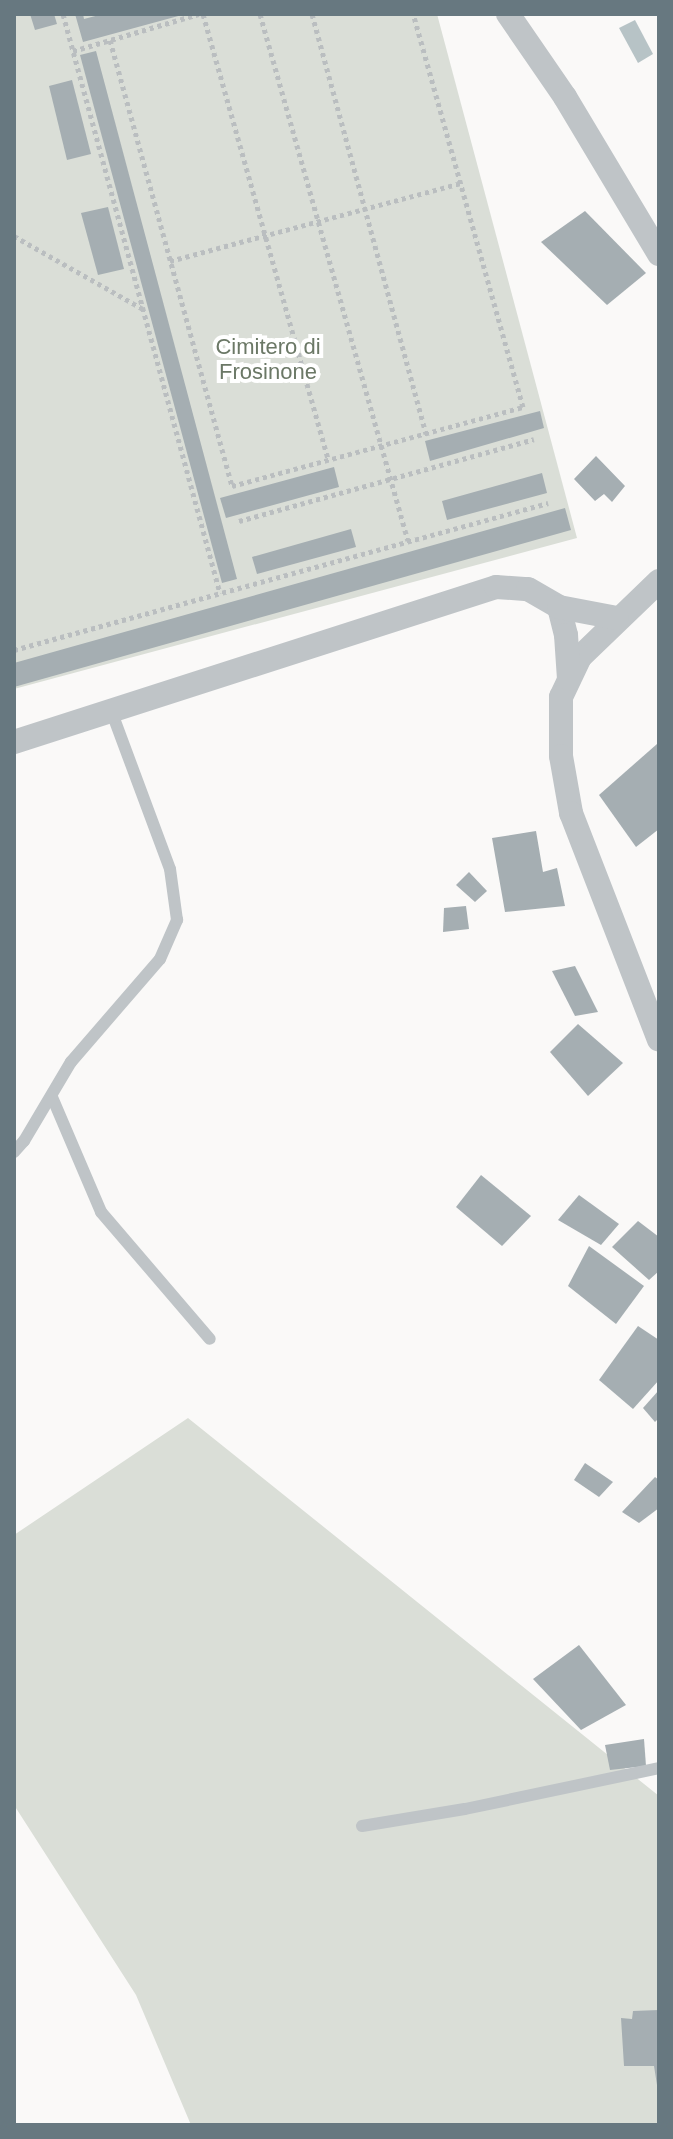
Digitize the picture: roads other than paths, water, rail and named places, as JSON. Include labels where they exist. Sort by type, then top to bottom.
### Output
[{"type":"street","points":[[508,14],[565,97],[659,254]]},
{"type":"street","points":[[659,581],[617,618],[580,657],[561,697],[561,756],[571,813],[659,1040]]},
{"type":"street","points":[[14,742],[496,587],[528,589],[559,607],[617,618]]},
{"type":"street","points":[[559,607],[566,635],[569,680]]},
{"type":"lane","points":[[14,1152],[52,1097],[71,1062],[160,959],[177,920],[170,869],[111,710]]},
{"type":"lane","points":[[52,1097],[101,1212],[210,1339]]},
{"type":"lane","points":[[362,1826],[465,1809],[659,1768]]},
{"type":"park label","name":"Cimitero di Frosinone","points":[[268,358]]}]
